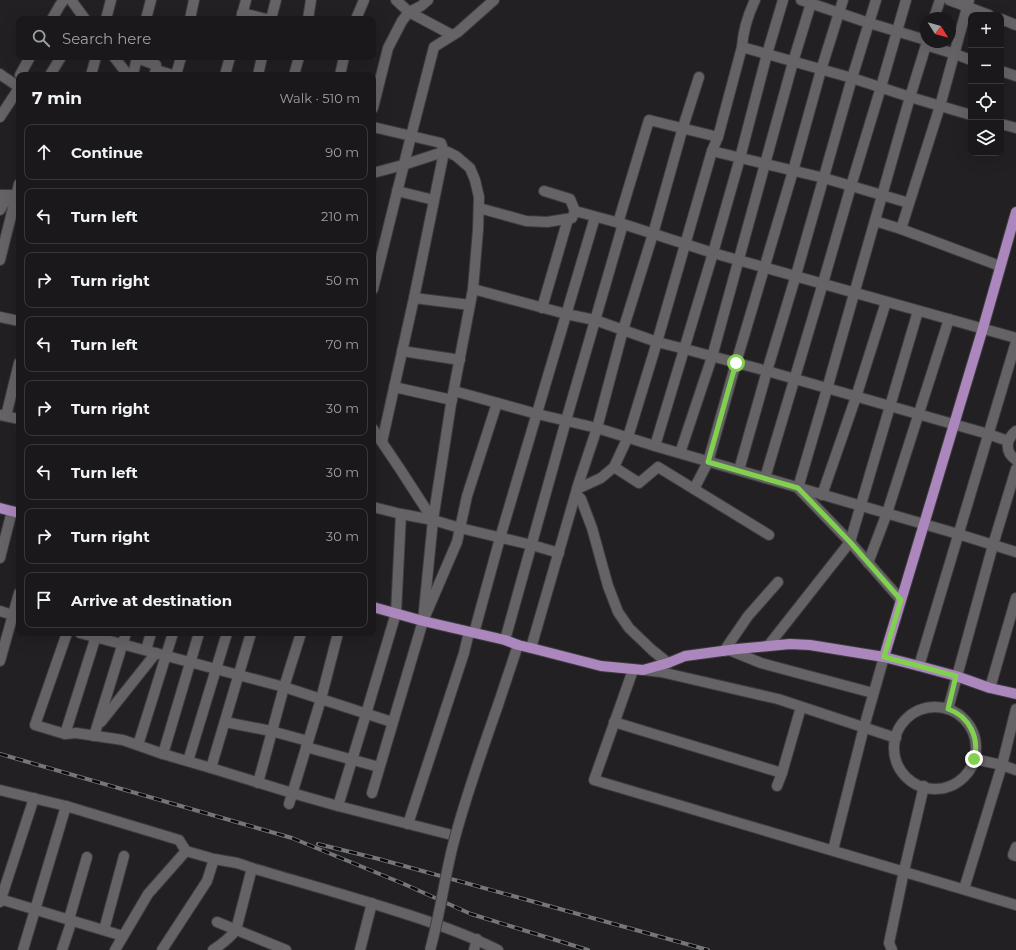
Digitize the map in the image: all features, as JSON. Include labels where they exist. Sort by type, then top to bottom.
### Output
[{"type":"main road","points":[[884,657],[983,328],[1016,212]]},
{"type":"main road","points":[[0,508],[15,512]]},
{"type":"main road","points":[[376,609],[505,640],[518,645],[601,666],[638,670],[668,663],[685,656],[790,644],[810,645],[884,657],[956,676],[990,688],[1016,694]]},
{"type":"street","points":[[54,16],[64,0]]},
{"type":"street","points":[[71,0],[83,16]]},
{"type":"street","points":[[107,16],[111,0]]},
{"type":"street","points":[[147,16],[151,0]]},
{"type":"street","points":[[191,16],[194,0]]},
{"type":"street","points":[[242,16],[246,0]]},
{"type":"street","points":[[272,16],[276,0]]},
{"type":"street","points":[[308,16],[311,0]]},
{"type":"street","points":[[357,16],[364,0]]},
{"type":"street","points":[[396,0],[409,12],[452,35]]},
{"type":"street","points":[[376,96],[388,48],[402,21],[409,12],[421,6],[428,0]]},
{"type":"street","points":[[376,277],[410,136],[434,47],[458,32],[494,0]]},
{"type":"street","points":[[577,492],[600,478],[614,467],[628,438],[712,151],[718,137],[742,47],[742,36],[755,0]]},
{"type":"street","points":[[655,446],[713,253],[783,0]]},
{"type":"street","points":[[801,0],[812,2],[839,14],[920,39]]},
{"type":"street","points":[[694,489],[708,462],[843,0]]},
{"type":"street","points":[[739,470],[852,78],[876,0]]},
{"type":"street","points":[[765,478],[906,0]]},
{"type":"street","points":[[936,12],[940,0]]},
{"type":"street","points":[[949,0],[968,3],[984,12]]},
{"type":"street","points":[[680,453],[712,356],[793,62],[812,2]]},
{"type":"street","points":[[900,229],[940,106],[968,3]]},
{"type":"street","points":[[1004,20],[1015,22]]},
{"type":"street","points":[[742,47],[852,78],[968,114]]},
{"type":"street","points":[[798,488],[925,48]]},
{"type":"street","points":[[941,48],[968,59]]},
{"type":"street","points":[[23,72],[29,60]]},
{"type":"street","points":[[52,72],[59,60]]},
{"type":"street","points":[[92,72],[95,60]]},
{"type":"street","points":[[116,60],[126,72]]},
{"type":"street","points":[[134,72],[137,60]]},
{"type":"street","points":[[142,60],[156,65],[155,72]]},
{"type":"street","points":[[177,72],[179,60]]},
{"type":"street","points":[[226,72],[229,60]]},
{"type":"street","points":[[259,72],[261,60]]},
{"type":"street","points":[[295,72],[297,60]]},
{"type":"street","points":[[341,72],[343,60]]},
{"type":"street","points":[[1004,71],[1016,76]]},
{"type":"street","points":[[0,74],[10,82],[16,82]]},
{"type":"street","points":[[531,648],[597,428],[623,330],[699,77]]},
{"type":"street","points":[[0,117],[16,86]]},
{"type":"street","points":[[505,640],[595,320],[649,120],[718,137]]},
{"type":"street","points":[[1004,125],[1016,128]]},
{"type":"street","points":[[376,128],[441,143],[444,152],[382,442]]},
{"type":"street","points":[[712,151],[824,178],[909,203]]},
{"type":"street","points":[[376,172],[448,152],[456,156],[470,168],[475,180],[478,197],[478,230],[470,305],[453,395],[433,520],[423,621]]},
{"type":"street","points":[[397,191],[434,200]]},
{"type":"street","points":[[479,208],[526,221],[547,222],[572,218],[575,211],[570,199],[544,191]]},
{"type":"street","points":[[0,210],[11,195]]},
{"type":"street","points":[[0,260],[11,195]]},
{"type":"street","points":[[575,211],[620,223],[713,253],[796,275],[1016,338],[919,666]]},
{"type":"street","points":[[408,824],[464,653],[472,633],[595,217]]},
{"type":"street","points":[[542,308],[568,219]]},
{"type":"street","points":[[875,222],[900,229],[1000,266]]},
{"type":"street","points":[[472,289],[542,308],[595,320],[656,342],[767,371],[1008,441]]},
{"type":"street","points":[[414,298],[470,305]]},
{"type":"street","points":[[822,495],[856,397],[886,302]]},
{"type":"street","points":[[768,646],[850,542],[918,310]]},
{"type":"street","points":[[0,317],[16,320]]},
{"type":"street","points":[[868,563],[888,513],[949,319]]},
{"type":"street","points":[[402,351],[460,360]]},
{"type":"street","points":[[16,373],[3,415],[16,418]]},
{"type":"street","points":[[394,387],[497,403],[597,428],[708,462],[924,523],[1016,552]]},
{"type":"street","points":[[372,793],[423,621],[457,542],[467,496],[497,403]]},
{"type":"street","points":[[1016,431],[1008,441],[1010,453],[1016,460]]},
{"type":"street","points":[[376,433],[433,520]]},
{"type":"street","points":[[614,467],[639,483],[658,468],[769,535]]},
{"type":"street","points":[[948,709],[993,545],[1016,469]]},
{"type":"street","points":[[798,488],[850,542],[901,600]]},
{"type":"street","points":[[577,492],[592,528],[608,586],[618,612],[629,628],[668,663]]},
{"type":"street","points":[[376,508],[433,520],[559,553]]},
{"type":"street","points":[[0,558],[15,512]]},
{"type":"street","points":[[338,806],[396,614],[401,514]]},
{"type":"street","points":[[778,582],[748,616],[727,651],[761,663],[873,693]]},
{"type":"street","points":[[990,688],[1016,598]]},
{"type":"street","points":[[0,611],[16,616],[0,661]]},
{"type":"street","points":[[66,636],[34,724],[65,734],[96,731],[163,754],[292,793],[448,834]]},
{"type":"street","points":[[65,734],[97,636]]},
{"type":"street","points":[[100,636],[123,644],[284,687],[392,722]]},
{"type":"street","points":[[96,731],[125,636]]},
{"type":"street","points":[[138,745],[156,653],[152,636]]},
{"type":"street","points":[[96,731],[170,636]]},
{"type":"street","points":[[163,754],[198,636]]},
{"type":"street","points":[[188,761],[226,636]]},
{"type":"street","points":[[211,768],[250,636]]},
{"type":"street","points":[[258,783],[271,731],[300,636]]},
{"type":"street","points":[[289,804],[321,699],[337,636]]},
{"type":"street","points":[[430,950],[437,927],[453,846],[475,773],[518,645]]},
{"type":"street","points":[[833,850],[864,727],[884,657]]},
{"type":"street","points":[[896,738],[778,699],[661,672],[638,670],[614,722],[594,780],[1016,904]]},
{"type":"street","points":[[777,786],[801,707]]},
{"type":"street","points":[[929,707],[942,707],[948,709],[964,718],[972,728],[976,740],[976,753],[972,765],[965,775],[955,783],[943,788],[930,788],[918,784],[907,777],[899,767],[895,754],[895,742],[899,729],[907,719],[917,711],[929,707]]},
{"type":"street","points":[[964,889],[1002,765],[1016,709]]},
{"type":"street","points":[[225,722],[271,731],[379,767]]},
{"type":"street","points":[[614,722],[782,773]]},
{"type":"street","points":[[974,759],[1002,765],[1016,770]]},
{"type":"street","points":[[892,950],[889,943],[924,786]]},
{"type":"street","points":[[0,790],[66,806],[179,840],[186,851],[214,859],[237,863],[372,903],[477,939],[498,950]]},
{"type":"street","points":[[34,798],[0,900],[123,936]]},
{"type":"street","points":[[23,950],[66,806]]},
{"type":"street","points":[[1016,847],[1013,855],[1016,856]]},
{"type":"street","points":[[115,950],[148,894],[186,851]]},
{"type":"street","points":[[104,930],[124,856]]},
{"type":"street","points":[[62,950],[87,857]]},
{"type":"street","points":[[162,950],[207,881],[214,859]]},
{"type":"street","points":[[213,950],[225,942],[236,930],[252,868]]},
{"type":"street","points":[[360,950],[372,903]]},
{"type":"street","points":[[217,922],[286,950]]},
{"type":"street","points":[[474,950],[477,939]]},
{"type":"railway","points":[[0,754],[292,838],[404,884],[471,914],[588,950]]},
{"type":"railway","points":[[318,844],[379,859],[708,950]]},
{"type":"route","points":[[736,363],[708,462],[798,488],[850,542],[901,600],[884,657],[956,676],[948,709],[964,718],[972,728],[976,740],[976,753],[974,759]]}]
